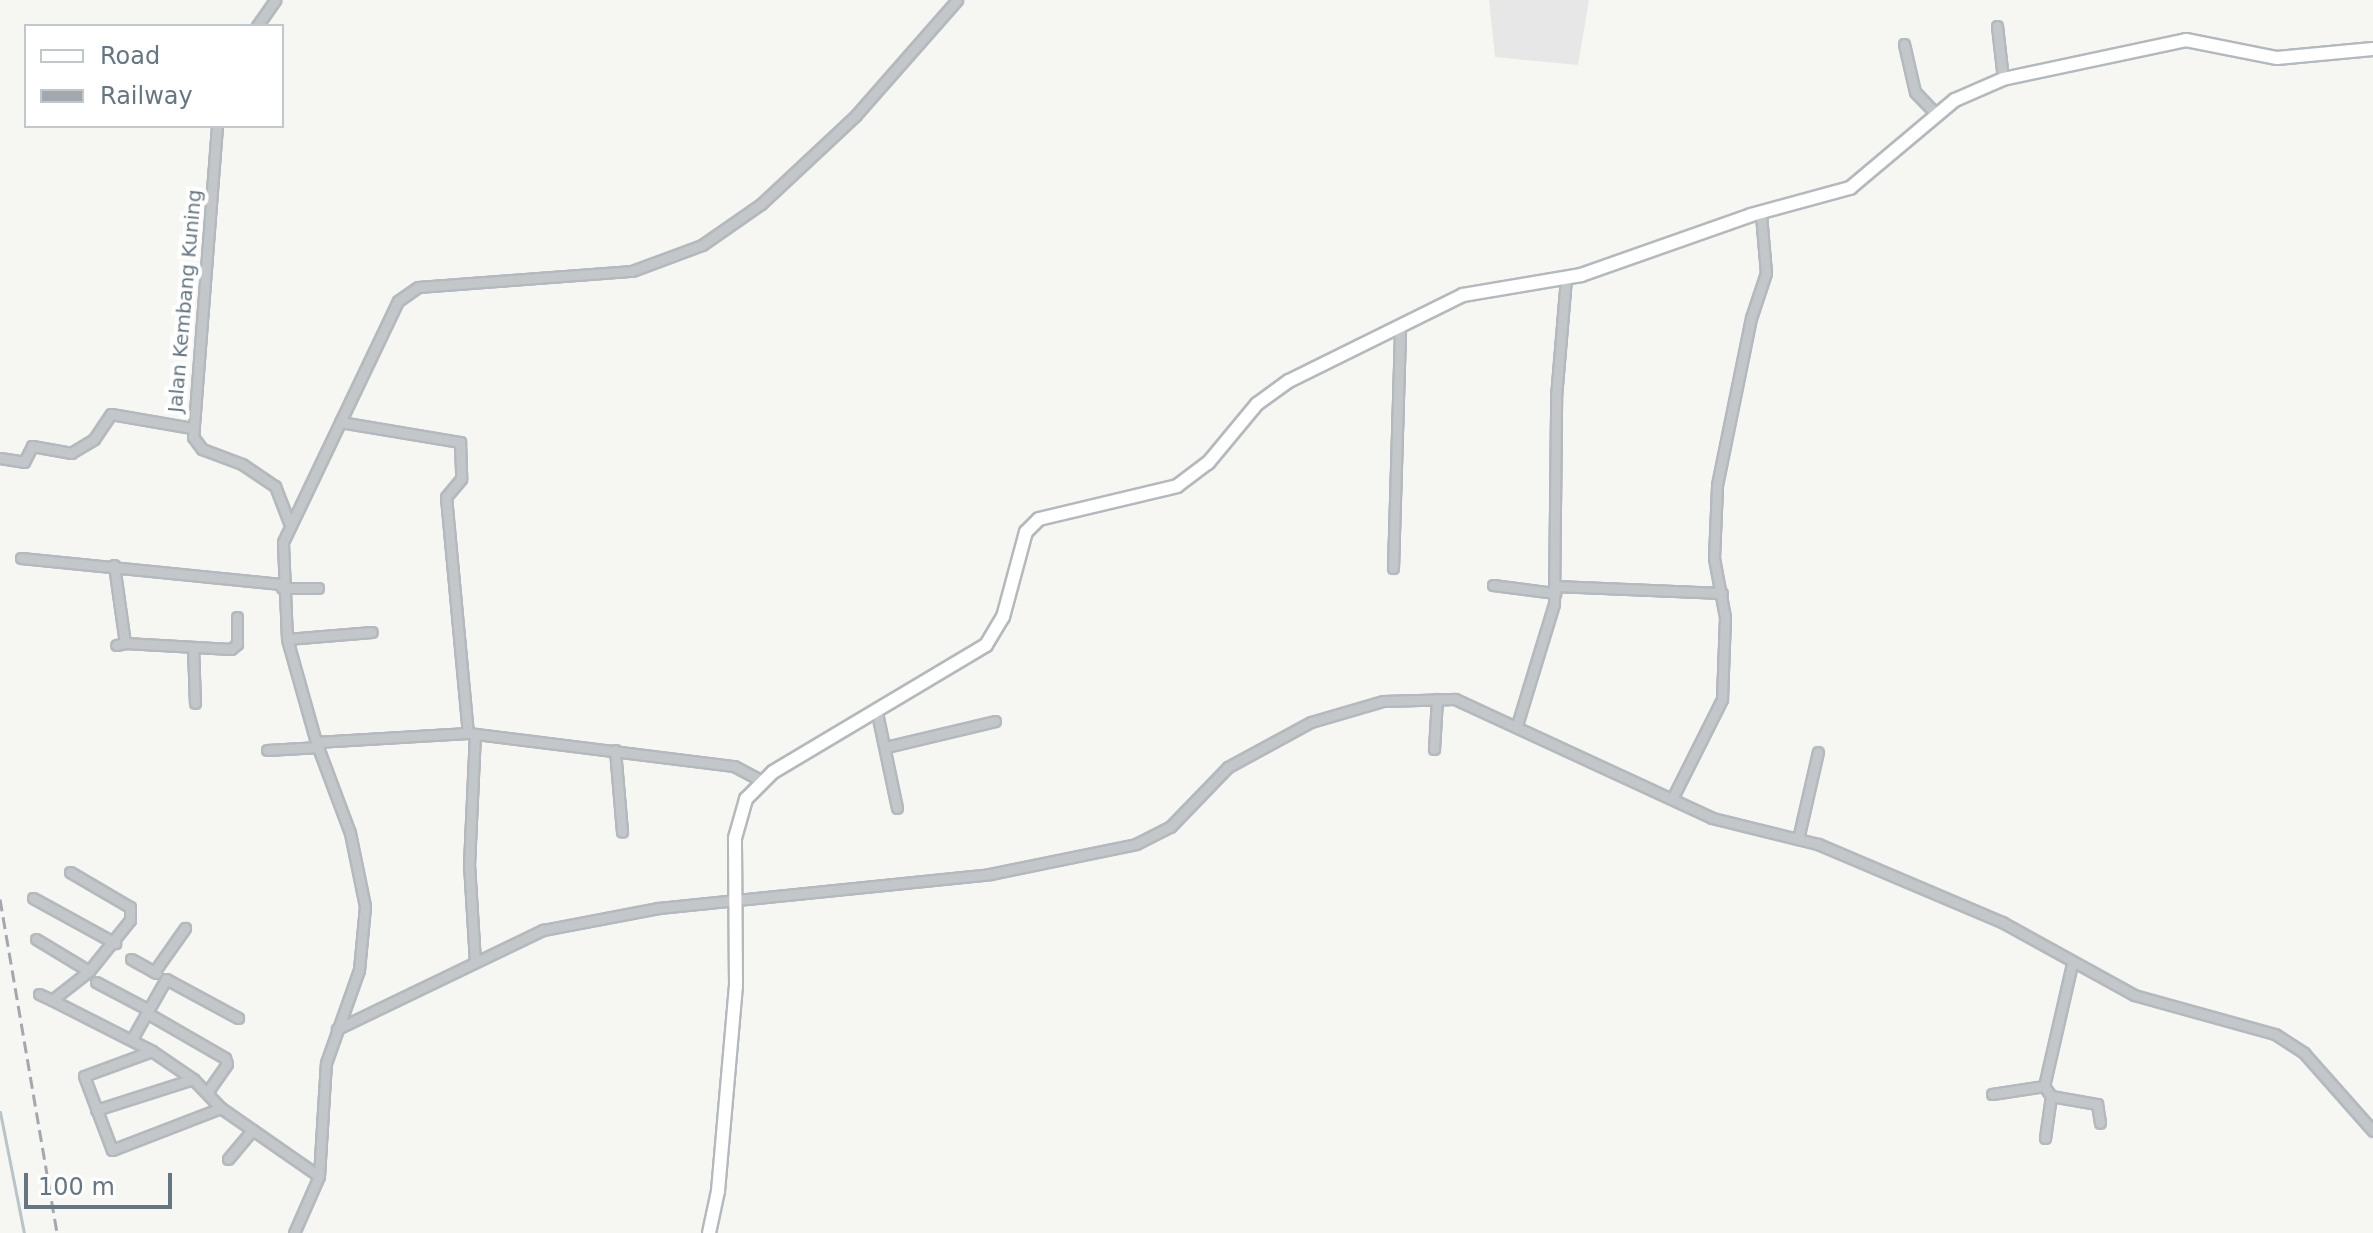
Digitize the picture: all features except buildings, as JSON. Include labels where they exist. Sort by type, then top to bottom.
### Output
[{"type":"street","points":[[258,24],[275,0]]},
{"type":"street","points":[[294,1233],[319,1176],[326,1063],[363,955],[364,895],[350,833],[318,744],[287,639],[282,586],[289,522],[403,293],[418,287],[632,271],[702,245],[761,204],[845,125],[957,0]]},
{"type":"street","points":[[1997,26],[2003,79]]},
{"type":"street","points":[[709,1233],[717,1201],[734,1020],[737,825],[746,799],[762,781],[986,645],[1003,617],[1026,532],[1039,519],[1177,486],[1208,463],[1267,396],[1479,289],[1566,278],[1861,183],[1955,100],[2003,79],[2186,40],[2277,58],[2373,49]]},
{"type":"street","points":[[1904,44],[1915,92],[1937,115]]},
{"type":"street","name":"Jalan Kembang Kuning","points":[[217,128],[192,428],[202,449],[242,464],[275,486],[289,522]]},
{"type":"street","points":[[1673,797],[1722,699],[1722,593],[1714,558],[1717,485],[1751,318],[1766,273],[1761,215]]},
{"type":"street","points":[[1517,725],[1555,589],[1556,397],[1566,278]]},
{"type":"street","points":[[1393,568],[1400,328]]},
{"type":"street","points":[[0,458],[24,462],[32,446],[71,453],[94,439],[111,414],[192,428]]},
{"type":"street","points":[[340,422],[460,442],[461,479],[446,497],[472,733],[469,865],[475,962]]},
{"type":"street","points":[[21,558],[318,588]]},
{"type":"street","points":[[114,565],[120,644],[235,647],[237,617]]},
{"type":"street","points":[[1493,585],[1643,593],[1722,593]]},
{"type":"street","points":[[287,639],[372,632]]},
{"type":"street","points":[[193,647],[195,703]]},
{"type":"street","points":[[1434,749],[1437,699]]},
{"type":"street","points":[[337,1029],[543,930],[735,900],[990,874],[1136,844],[1170,827],[1228,767],[1311,722],[1368,703],[1437,699],[1472,704],[1612,775],[1673,797],[1725,823],[1798,839],[2002,922],[2072,964],[2147,999],[2286,1039],[2373,1131]]},
{"type":"street","points":[[877,713],[897,808]]},
{"type":"street","points":[[886,747],[995,721]]},
{"type":"street","points":[[267,750],[472,733],[743,768],[762,781]]},
{"type":"street","points":[[615,750],[622,832]]},
{"type":"street","points":[[1798,839],[1818,752]]},
{"type":"street","points":[[52,1000],[89,971],[127,929],[130,907],[70,872]]},
{"type":"street","points":[[33,898],[115,943]]},
{"type":"street","points":[[154,972],[185,928]]},
{"type":"street","points":[[36,939],[89,971]]},
{"type":"street","points":[[131,959],[238,1018]]},
{"type":"street","points":[[2072,964],[2044,1086],[2051,1096],[2097,1104],[2100,1123]]},
{"type":"street","points":[[132,1039],[166,979]]},
{"type":"street","points":[[96,982],[225,1058],[227,1064],[207,1093]]},
{"type":"street","points":[[39,994],[152,1051],[193,1079],[221,1108],[319,1176]]},
{"type":"street","points":[[152,1051],[87,1072],[84,1079],[114,1151],[221,1108]]},
{"type":"street","points":[[96,1110],[193,1079]]},
{"type":"street","points":[[1992,1094],[2044,1086]]},
{"type":"street","points":[[2045,1138],[2043,1124],[2051,1096]]},
{"type":"street","points":[[228,1159],[252,1130]]},
{"type":"shaded area","points":[[1489,0],[1589,0],[1578,65],[1495,57]]},
{"type":"waterway","points":[[0,1112],[24,1233]]},
{"type":"railway","points":[[0,899],[57,1233]]}]
